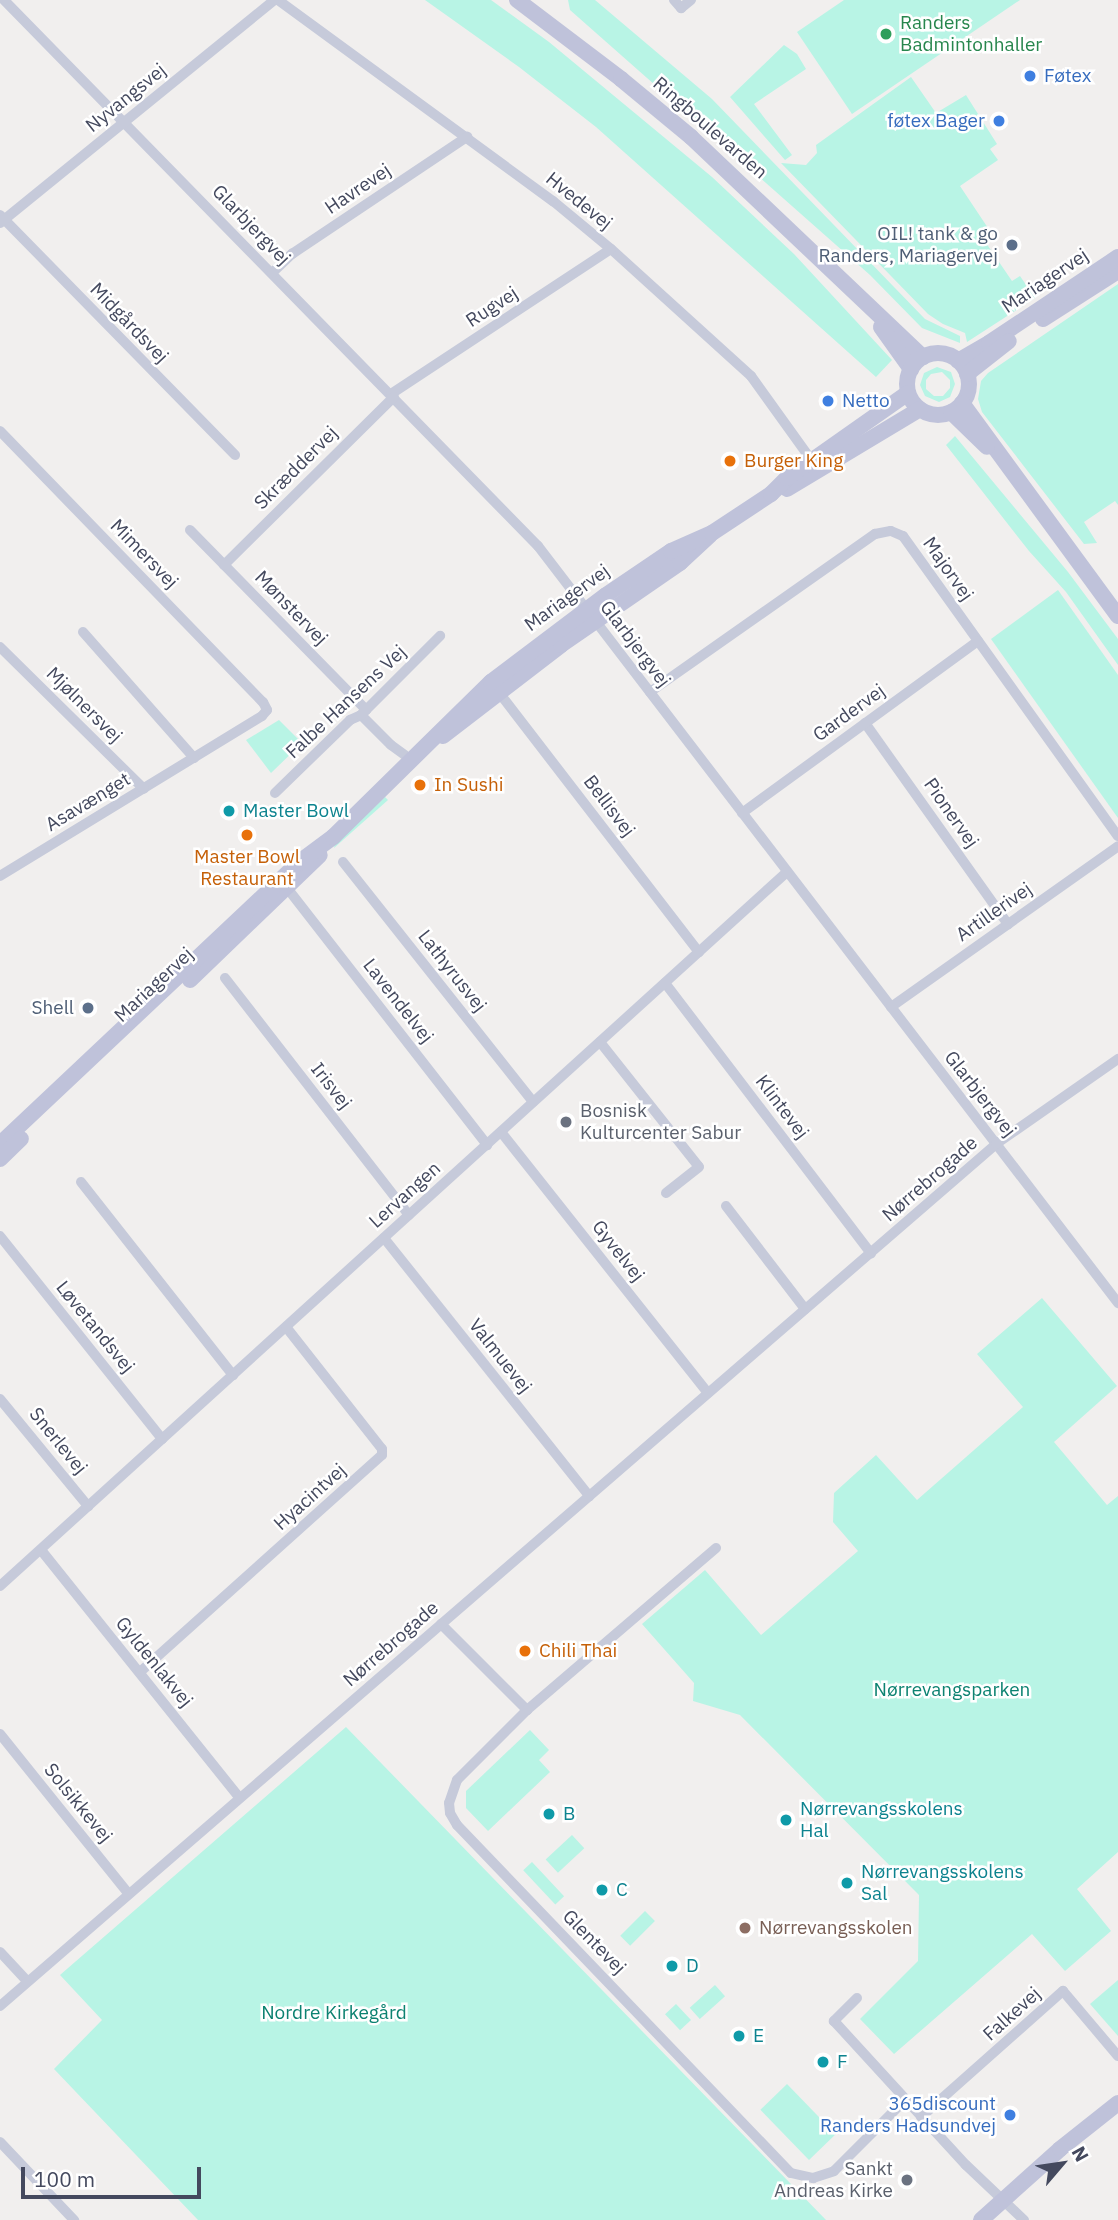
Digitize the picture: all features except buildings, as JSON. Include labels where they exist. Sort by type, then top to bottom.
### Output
[{"type":"street","name":"Glarbjergvej","points":[[4,0],[538,546],[1118,1303]]},
{"type":"street","name":"Nyvangsvej","points":[[1,219],[276,0]]},
{"type":"street","name":"Hvedevej","points":[[276,0],[553,201],[611,249],[743,368],[816,466]]},
{"type":"street","name":"Ringboulevarden","points":[[517,0],[621,79],[691,137],[768,208],[863,303],[917,363]]},
{"type":"street","points":[[674,0],[681,8],[691,0]]},
{"type":"street","name":"Havrevej","points":[[272,273],[292,254],[467,138]]},
{"type":"street","name":"Midgårdsvej","points":[[1,219],[235,455]]},
{"type":"street","name":"Rugvej","points":[[393,395],[611,249]]},
{"type":"street","name":"Mariagervej","points":[[963,367],[989,344],[1118,257]]},
{"type":"street","name":"Mariagervej","points":[[963,367],[1118,271]]},
{"type":"street","points":[[938,353],[963,367],[968,392],[957,407],[934,415],[920,410],[908,393],[917,363],[938,353]]},
{"type":"street","name":"Mariagervej","points":[[816,466],[908,393]]},
{"type":"street","name":"Skræddervej","points":[[224,565],[393,395]]},
{"type":"street","points":[[957,407],[1004,463],[1118,616]]},
{"type":"street","name":"Mariagervej","points":[[0,1144],[284,883],[324,851],[333,837],[430,746],[463,707],[496,688],[591,615],[680,563],[712,533],[771,494],[787,478],[816,466],[920,410]]},
{"type":"street","name":"Mimersvej","points":[[0,431],[263,702]]},
{"type":"street","name":"Mønstervej","points":[[190,530],[364,712],[391,745],[405,755]]},
{"type":"street","name":"Majorvej","points":[[650,692],[882,531],[903,536],[1118,836]]},
{"type":"street","points":[[83,632],[194,758]]},
{"type":"street","name":"Falbe Hansens Vej","points":[[275,793],[350,720],[364,712],[440,636]]},
{"type":"street","name":"Gardervej","points":[[741,813],[978,641]]},
{"type":"street","name":"Mjølnersvej","points":[[0,647],[144,789]]},
{"type":"street","name":"Bellisvej","points":[[496,688],[699,952]]},
{"type":"street","name":"Asavænget","points":[[0,876],[262,716],[267,710],[263,702]]},
{"type":"street","name":"Pionervej","points":[[865,723],[1008,924]]},
{"type":"street","name":"Artillerivej","points":[[891,1007],[1118,846]]},
{"type":"street","name":"Lathyrusvej","points":[[343,862],[533,1102]]},
{"type":"street","name":"Lervangen","points":[[0,1587],[787,872]]},
{"type":"street","name":"Mariagervej","points":[[0,1159],[284,883]]},
{"type":"street","name":"Lavendelvej","points":[[284,883],[487,1145]]},
{"type":"street","name":"Irisvej","points":[[225,978],[409,1215]]},
{"type":"street","name":"Klintevej","points":[[665,983],[870,1253]]},
{"type":"street","points":[[600,1042],[699,1167],[666,1193]]},
{"type":"street","name":"Nørrebrogade","points":[[0,2006],[996,1144],[1118,1059]]},
{"type":"street","name":"Gyvelvej","points":[[501,1132],[708,1393]]},
{"type":"street","points":[[81,1182],[233,1375]]},
{"type":"street","points":[[726,1206],[805,1309]]},
{"type":"street","name":"Løvetandsvej","points":[[0,1236],[162,1439]]},
{"type":"street","name":"Valmuevej","points":[[384,1238],[589,1496]]},
{"type":"street","name":"Hyacintvej","points":[[140,1672],[380,1458],[382,1449],[286,1327]]},
{"type":"street","name":"Snerlevej","points":[[0,1399],[88,1506]]},
{"type":"street","points":[[441,1624],[527,1710],[716,1548]]},
{"type":"street","name":"Gyldenlakvej","points":[[40,1550],[239,1797]]},
{"type":"street","name":"Glentevej","points":[[527,1710],[457,1780],[451,1792],[450,1813],[457,1825],[791,2173],[813,2178],[834,2171],[905,2100]]},
{"type":"street","name":"Solsikkevej","points":[[0,1734],[128,1894]]},
{"type":"street","points":[[0,1952],[27,1981]]},
{"type":"street","name":"Falkevej","points":[[920,2117],[1063,1992],[1118,2056]]},
{"type":"street","points":[[857,1998],[834,2021],[988,2189],[1024,2220]]},
{"type":"street","points":[[981,2220],[1118,2103]]},
{"type":"street","points":[[0,2142],[74,2220]]},
{"type":"green space","points":[[425,0],[491,0],[549,42],[712,177],[794,254],[892,360],[876,377],[596,127],[519,67]]},
{"type":"green space","points":[[568,0],[595,0],[712,99],[925,319],[960,336],[960,343],[922,328],[870,275],[570,10]]},
{"type":"green space","points":[[844,0],[1020,0],[852,114],[797,32]]},
{"type":"green space","points":[[784,45],[797,54],[806,69],[754,104],[792,155],[785,160],[730,97]]},
{"type":"green space","points":[[911,77],[936,113],[966,95],[997,144],[990,149],[998,160],[960,186],[992,234],[984,240],[1012,281],[1020,276],[1035,298],[967,342],[965,333],[928,314],[781,163],[806,165],[817,153],[816,145]]},
{"type":"green space","points":[[1118,284],[1118,505],[1115,501],[1084,522],[1097,543],[1084,544],[982,412],[978,399],[981,381],[988,373]]},
{"type":"green space","points":[[937,367],[951,372],[955,384],[950,397],[939,402],[925,396],[920,385],[924,373]],"holes":[[[942,372],[950,380],[950,388],[943,396],[934,396],[926,389],[926,380],[931,374]]]},
{"type":"green space","points":[[955,436],[1068,572],[1118,639],[1118,665],[1066,592],[1029,551],[946,445]]},
{"type":"green space","points":[[1058,590],[1118,675],[1118,818],[991,639]]},
{"type":"green space","points":[[279,720],[302,743],[271,773],[246,740]]},
{"type":"green space","points":[[385,797],[388,800],[334,848],[335,844]]},
{"type":"green space","name":"Nørrevangsparken","points":[[1042,1298],[1117,1386],[1054,1442],[1107,1505],[1118,1496],[1118,1852],[1077,1889],[1111,1931],[1065,1971],[1032,1934],[894,2054],[860,2019],[918,1961],[919,1895],[740,1715],[693,1701],[694,1683],[642,1624],[705,1570],[761,1635],[858,1551],[833,1522],[834,1493],[876,1455],[917,1500],[1023,1407],[977,1354]]},
{"type":"green space","name":"Nordre Kirkegård","points":[[346,1727],[826,2220],[198,2220],[54,2069],[102,2020],[60,1975]]},
{"type":"green space","points":[[530,1730],[549,1750],[539,1760],[550,1772],[488,1831],[466,1808],[466,1791]]},
{"type":"green space","points":[[572,1835],[584,1848],[558,1873],[546,1860]]},
{"type":"green space","points":[[532,1862],[564,1896],[555,1905],[523,1870]]},
{"type":"green space","points":[[645,1911],[655,1921],[630,1946],[620,1936]]},
{"type":"green space","points":[[1118,1980],[1118,2036],[1090,2004]]},
{"type":"green space","points":[[715,1985],[725,1996],[700,2019],[690,2008]]},
{"type":"green space","points":[[676,2004],[691,2020],[680,2030],[665,2014]]},
{"type":"green space","points":[[787,2084],[836,2134],[809,2160],[760,2110]]},
{"type":"place","name":"Randers Badmintonhaller","points":[[886,34]]},
{"type":"place","name":"Føtex","points":[[1030,76]]},
{"type":"place","name":"føtex Bager","points":[[999,121]]},
{"type":"place","name":"OIL! tank & go Randers, Mariagervej","points":[[1012,245]]},
{"type":"place","name":"Netto","points":[[828,401]]},
{"type":"place","name":"Burger King","points":[[730,461]]},
{"type":"place","name":"In Sushi","points":[[420,785]]},
{"type":"place","name":"Master Bowl","points":[[229,811]]},
{"type":"place","name":"Master Bowl Restaurant","points":[[247,835]]},
{"type":"place","name":"Shell","points":[[88,1008]]},
{"type":"place","name":"Bosnisk Kulturcenter Sabur","points":[[566,1122]]},
{"type":"place","name":"Chili Thai","points":[[525,1651]]},
{"type":"place","name":"B","points":[[549,1814]]},
{"type":"place","name":"Nørrevangsskolens Hal","points":[[786,1820]]},
{"type":"place","name":"Nørrevangsskolens Sal","points":[[847,1883]]},
{"type":"place","name":"C","points":[[602,1890]]},
{"type":"place","name":"Nørrevangsskolen","points":[[745,1928]]},
{"type":"place","name":"D","points":[[672,1966]]},
{"type":"place","name":"E","points":[[739,2036]]},
{"type":"place","name":"F","points":[[823,2062]]},
{"type":"place","name":"365discount Randers Hadsundvej","points":[[1010,2115]]},
{"type":"place","name":"Sankt Andreas Kirke","points":[[907,2180]]}]
